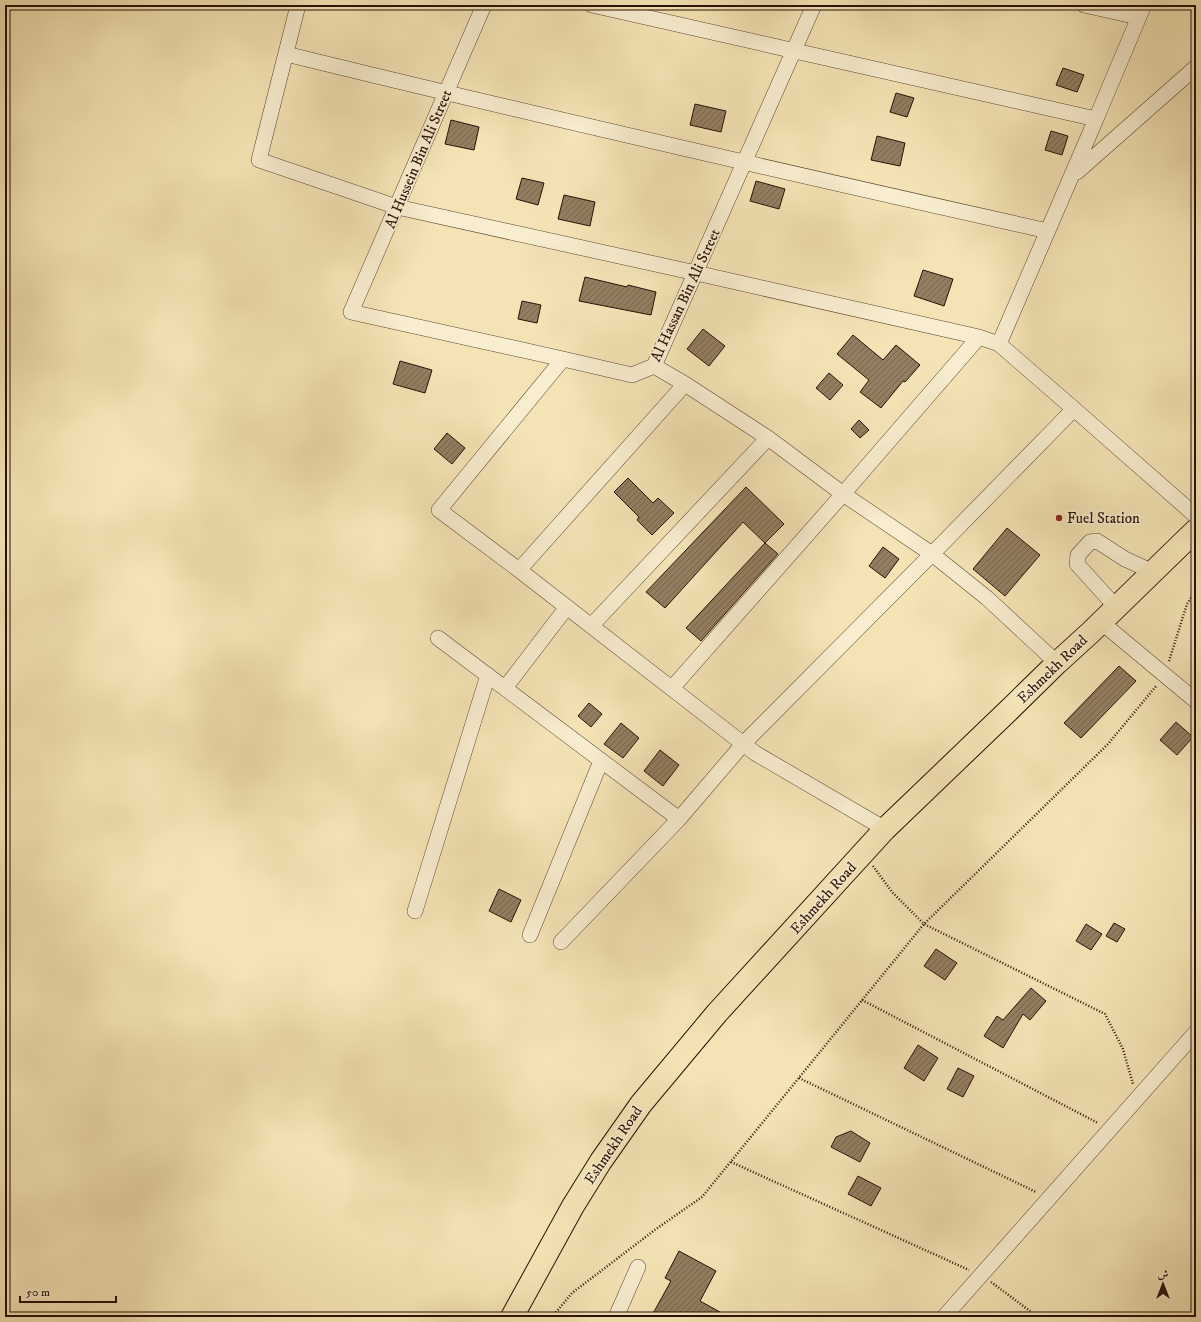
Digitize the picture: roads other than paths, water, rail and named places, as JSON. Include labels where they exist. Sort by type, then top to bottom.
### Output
[{"type":"highway","name":"Eshmekh Road","points":[[512,1317],[573,1206],[601,1161],[641,1104],[718,1013],[885,829],[1196,530]]},
{"type":"street","points":[[298,5],[259,160],[397,207],[696,273],[979,338],[999,344],[1196,516]]},
{"type":"street","name":"Al Hussein Bin Ali Street","points":[[351,312],[484,5]]},
{"type":"street","points":[[592,5],[794,52],[1096,119]]},
{"type":"street","name":"Al Hassan Bin Ali Street","points":[[351,312],[563,359],[632,376],[654,366],[814,5]]},
{"type":"street","points":[[999,344],[1073,175],[1141,11],[1084,5]]},
{"type":"street","points":[[286,54],[744,163],[1048,231]]},
{"type":"street","points":[[1073,175],[1196,67]]},
{"type":"street","points":[[672,688],[844,494],[979,338]]},
{"type":"street","points":[[563,359],[439,510],[764,759],[885,829]]},
{"type":"street","points":[[654,366],[685,384],[768,438],[844,494],[932,554],[987,598],[1057,663]]},
{"type":"street","points":[[519,570],[685,384]]},
{"type":"street","points":[[561,942],[679,819],[744,743],[1074,409]]},
{"type":"street","points":[[591,626],[768,438]]},
{"type":"street","points":[[1116,607],[1077,564],[1078,555],[1087,544],[1093,541],[1100,542],[1125,559],[1153,572]]},
{"type":"street","points":[[505,688],[567,607]]},
{"type":"street","points":[[1101,622],[1196,701]]},
{"type":"street","points":[[438,638],[679,819]]},
{"type":"street","points":[[415,911],[488,675]]},
{"type":"street","points":[[530,936],[601,761]]},
{"type":"street","points":[[944,1317],[1196,1032]]},
{"type":"street","points":[[616,1317],[638,1267]]},
{"type":"place","name":"Fuel Station","points":[[1059,518]]}]
